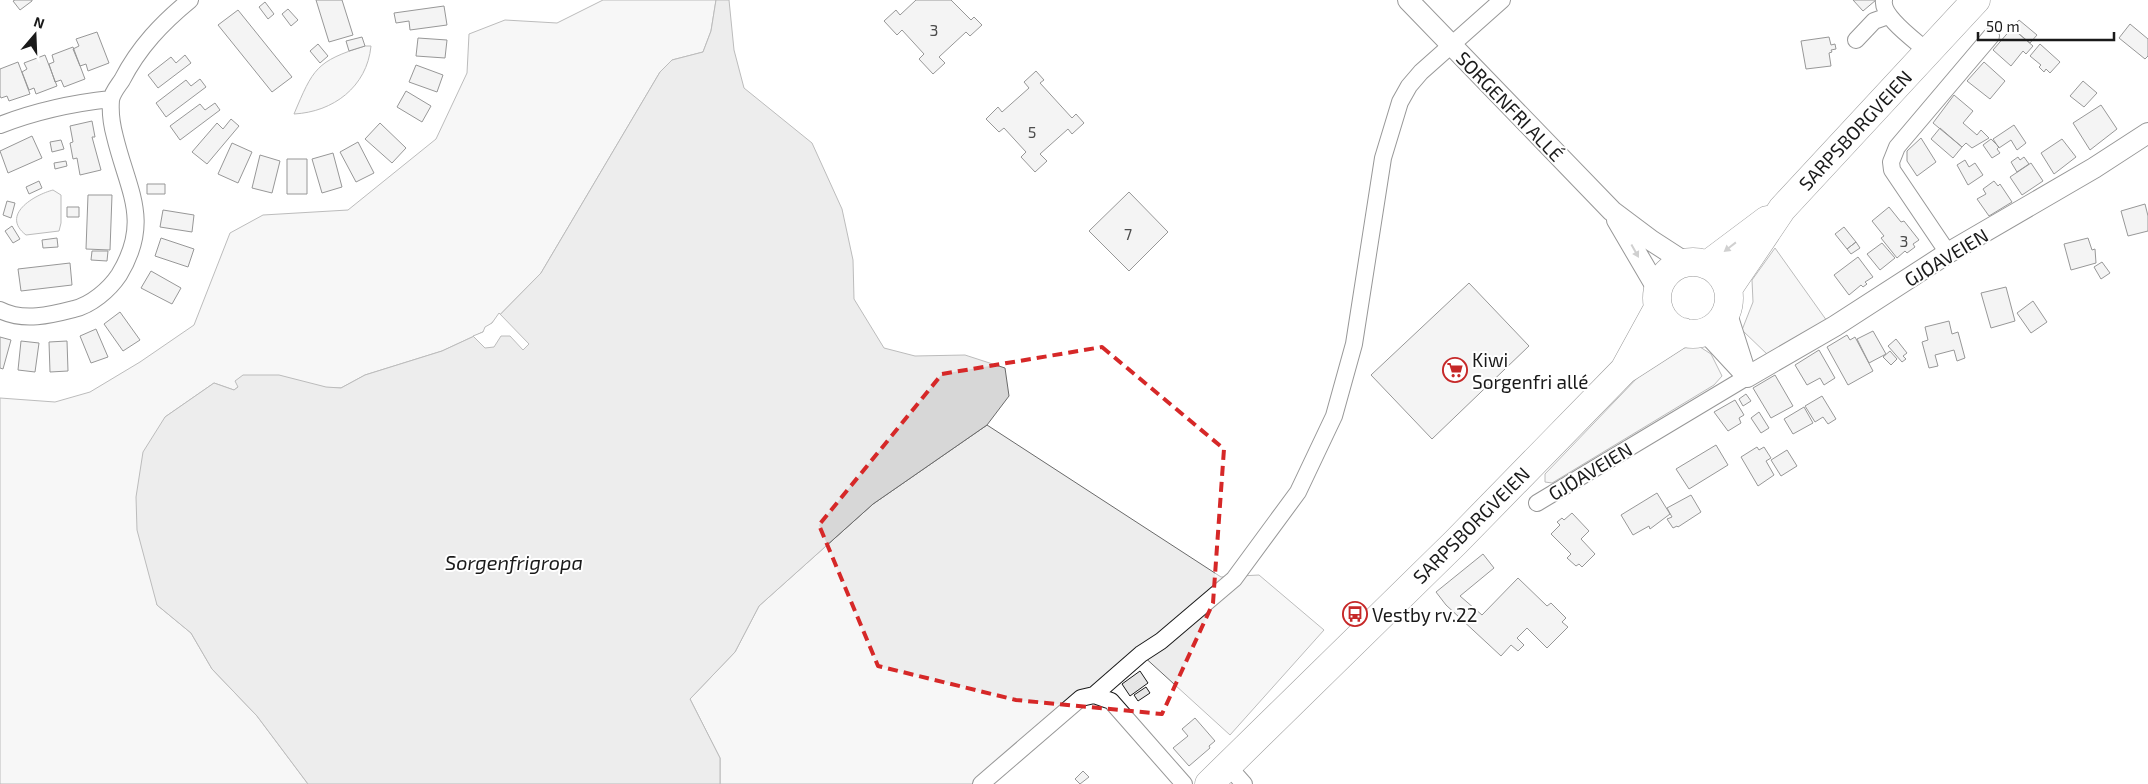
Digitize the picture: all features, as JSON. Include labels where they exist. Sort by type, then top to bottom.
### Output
[{"type":"highway","name":"SARPSBORGVEIEN","points":[[1727,300],[1782,209],[1976,0]]},
{"type":"highway","name":"SARPSBORGVEIEN","points":[[1697,264],[1782,209]]},
{"type":"highway","points":[[1697,264],[1717,271],[1727,300],[1714,327],[1694,332],[1668,323],[1658,299],[1667,273],[1676,266],[1697,264]]},
{"type":"highway","name":"SARPSBORGVEIEN","points":[[1624,370],[1658,299]]},
{"type":"highway","name":"SARPSBORGVEIEN","points":[[1227,778],[1624,370],[1694,332]]},
{"type":"street","points":[[0,310],[23,316],[45,316],[80,307],[103,293],[115,280],[127,262],[134,239],[136,212],[131,186],[120,158],[112,126],[111,98],[132,60],[148,39],[172,14],[190,0]]},
{"type":"street","name":"SORGENFRI ALLÉ","points":[[1408,0],[1612,212]]},
{"type":"street","points":[[981,784],[1082,698],[1094,695],[1141,654],[1161,641],[1234,578],[1298,492],[1334,416],[1354,344],[1383,158],[1400,102],[1409,86],[1421,72],[1502,0]]},
{"type":"street","points":[[1884,0],[1883,6],[1888,16],[1927,52]]},
{"type":"street","points":[[1856,40],[1874,21],[1888,16]]},
{"type":"street","points":[[1948,253],[1920,209],[1897,179],[1892,170],[1891,162],[1897,147],[1992,36]]},
{"type":"street","points":[[0,125],[26,114],[81,102],[111,98]]},
{"type":"street","name":"GJØAVEIEN","points":[[1537,503],[1835,326],[1948,253],[2146,138]]},
{"type":"street","points":[[1612,212],[1652,241],[1697,264]]},
{"type":"street","points":[[1612,212],[1658,299]]},
{"type":"street","points":[[1727,300],[1747,377]]},
{"type":"street","points":[[1694,332],[1747,377]]},
{"type":"street","points":[[1094,695],[1111,701],[1184,784]]},
{"type":"highlighted area","points":[[1102,347],[1224,449],[1213,603],[1162,714],[1016,700],[878,666],[819,525],[942,374]]},
{"type":"shaded area","points":[[603,0],[716,0],[711,31],[703,52],[672,60],[660,72],[541,273],[483,332],[442,351],[365,375],[341,388],[238,387],[234,390],[214,383],[165,417],[157,605],[191,633],[212,669],[257,716],[308,784],[0,784],[0,398],[55,402],[90,392],[140,362],[194,325],[230,233],[263,215],[348,210],[436,139],[467,73],[469,34],[505,20],[557,23]]},
{"type":"shaded area","points":[[365,46],[371,46],[363,74],[346,95],[322,108],[294,114],[306,86],[318,69],[336,57]]},
{"type":"shaded area","points":[[53,190],[61,195],[61,223],[59,231],[26,235],[19,228],[18,213],[29,201]]},
{"type":"shaded area","points":[[1775,248],[1827,321],[1769,356],[1742,330],[1753,302],[1752,280]]},
{"type":"shaded area","points":[[1700,347],[1711,354],[1722,376],[1714,385],[1552,483],[1545,482],[1545,474],[1665,349]]},
{"type":"shaded area","points":[[987,425],[1221,577],[1259,575],[1324,630],[1230,735],[1141,654],[980,784],[720,784],[720,758],[690,699],[735,652],[759,606],[873,504]]},
{"type":"water","name":"Sorgenfrigropa","points":[[716,0],[729,0],[734,50],[744,88],[812,143],[842,209],[853,260],[854,299],[884,348],[915,356],[965,355],[1005,368],[1009,396],[987,425],[873,504],[759,606],[735,652],[690,699],[720,758],[720,784],[308,784],[257,716],[212,669],[191,633],[157,605],[137,530],[136,497],[143,452],[165,417],[214,383],[234,390],[238,387],[235,381],[243,375],[279,375],[326,387],[341,388],[365,375],[442,351],[483,332],[541,273],[660,72],[672,60],[703,52],[711,31]]},
{"type":"pier","points":[[499,313],[529,344],[523,350],[510,336],[501,336],[494,347],[485,348],[473,336],[483,332],[485,327],[492,323]]},
{"type":"building","points":[[316,0],[342,0],[353,35],[329,42]]},
{"type":"building","points":[[916,0],[951,0],[971,20],[974,17],[982,25],[970,36],[966,32],[939,57],[945,63],[933,74],[919,59],[924,54],[902,30],[897,35],[884,21],[896,10],[900,15]]},
{"type":"building","points":[[1853,0],[1876,0],[1863,11]]},
{"type":"building","points":[[13,1],[32,1],[20,10]]},
{"type":"building","points":[[265,2],[274,14],[268,19],[259,7]]},
{"type":"building","points":[[444,6],[447,25],[410,30],[409,21],[396,23],[394,13]]},
{"type":"building","points":[[288,9],[298,20],[291,26],[282,14]]},
{"type":"building","points":[[238,10],[292,77],[272,92],[218,25]]},
{"type":"building","points":[[2019,20],[2037,35],[2030,43],[2012,28]]},
{"type":"building","points":[[2130,24],[2148,39],[2148,56],[2145,59],[2119,38]]},
{"type":"building","points":[[2012,28],[2033,46],[2026,54],[2023,51],[2011,66],[1993,50]]},
{"type":"building","points":[[97,32],[109,63],[88,71],[86,64],[80,66],[73,49],[79,46],[76,39]]},
{"type":"building","points":[[362,37],[365,46],[349,51],[346,41]]},
{"type":"building","points":[[1829,37],[1831,45],[1835,44],[1836,49],[1831,50],[1832,52],[1829,53],[1831,66],[1806,69],[1801,41]]},
{"type":"building","points":[[418,38],[447,40],[445,58],[416,56]]},
{"type":"building","points":[[318,44],[328,56],[320,63],[310,51]]},
{"type":"building","points":[[2040,44],[2060,62],[2050,73],[2046,69],[2044,72],[2039,67],[2041,65],[2030,56]]},
{"type":"building","points":[[73,47],[85,79],[64,87],[61,80],[55,82],[49,64],[54,62],[52,55]]},
{"type":"building","points":[[45,55],[57,86],[36,94],[34,88],[29,90],[22,72],[27,69],[24,63]]},
{"type":"building","points":[[185,55],[191,63],[158,88],[148,75],[171,57],[176,63]]},
{"type":"building","points":[[18,62],[30,94],[9,101],[7,96],[1,98],[0,96],[0,69]]},
{"type":"building","points":[[1984,62],[2005,81],[1990,99],[1967,81]]},
{"type":"building","points":[[416,65],[443,75],[437,92],[409,82]]},
{"type":"building","points":[[1036,71],[1044,80],[1040,83],[1072,118],[1076,114],[1084,123],[1072,134],[1068,129],[1040,154],[1047,161],[1035,172],[1021,157],[1026,152],[1004,128],[999,132],[986,119],[998,107],[1002,112],[1029,88],[1024,82]]},
{"type":"building","points":[[200,79],[206,87],[166,117],[156,103],[186,80],[191,86]]},
{"type":"building","points":[[2083,81],[2097,93],[2084,107],[2070,96]]},
{"type":"building","points":[[406,91],[431,106],[422,122],[397,107]]},
{"type":"building","points":[[1954,95],[1973,111],[1963,123],[1977,135],[1981,130],[1989,138],[1972,148],[1966,143],[1962,147],[1933,123]]},
{"type":"building","points":[[215,103],[220,110],[180,140],[170,126],[200,104],[205,110]]},
{"type":"building","points":[[2101,105],[2117,129],[2090,150],[2073,123]]},
{"type":"building","points":[[231,119],[239,126],[207,164],[192,152],[217,123],[223,129]]},
{"type":"building","points":[[92,121],[95,137],[92,137],[101,170],[80,175],[77,158],[73,159],[70,143],[73,142],[70,126]]},
{"type":"building","points":[[380,123],[406,148],[392,163],[365,139]]},
{"type":"building","points":[[2014,125],[2026,143],[2017,150],[2011,140],[1999,148],[1993,139]]},
{"type":"building","points":[[1940,128],[1962,147],[1953,158],[1931,139]]},
{"type":"building","points":[[32,136],[42,158],[8,173],[0,151]]},
{"type":"building","points":[[1921,138],[1936,162],[1917,176],[1907,161],[1907,151]]},
{"type":"building","points":[[1991,139],[1999,147],[1997,149],[2000,153],[1992,158],[1983,145]]},
{"type":"building","points":[[2062,139],[2076,157],[2054,174],[2041,153]]},
{"type":"building","points":[[61,140],[64,149],[52,152],[50,142]]},
{"type":"building","points":[[358,142],[374,173],[356,182],[340,152]]},
{"type":"building","points":[[232,143],[252,152],[238,183],[218,174]]},
{"type":"building","points":[[333,153],[342,187],[322,193],[312,159]]},
{"type":"building","points":[[260,155],[280,161],[272,193],[252,188]]},
{"type":"building","points":[[2018,157],[2020,160],[2024,157],[2029,164],[2017,172],[2011,162]]},
{"type":"building","points":[[287,159],[307,159],[307,194],[287,194]]},
{"type":"building","points":[[1965,160],[1969,167],[1975,163],[1983,175],[1968,185],[1957,165]]},
{"type":"building","points":[[66,161],[67,166],[55,169],[54,163]]},
{"type":"building","points":[[2031,163],[2043,181],[2022,195],[2010,177]]},
{"type":"building","points":[[39,181],[42,188],[29,194],[26,187]]},
{"type":"building","points":[[1994,181],[1998,186],[2000,184],[2012,202],[1989,216],[1977,199],[1986,194],[1983,189]]},
{"type":"building","points":[[147,184],[165,184],[165,194],[147,194]]},
{"type":"building","points":[[1129,192],[1168,232],[1129,271],[1089,231]]},
{"type":"building","points":[[88,195],[112,195],[110,250],[86,249]]},
{"type":"building","points":[[7,201],[15,203],[11,218],[3,215]]},
{"type":"building","points":[[2145,204],[2148,216],[2148,231],[2128,236],[2121,211]]},
{"type":"building","points":[[67,207],[79,207],[79,217],[67,217]]},
{"type":"building","points":[[1889,207],[1901,222],[1904,221],[1919,240],[1913,244],[1915,247],[1907,253],[1905,251],[1897,258],[1881,238],[1884,236],[1872,221]]},
{"type":"building","points":[[163,210],[194,215],[192,232],[160,227]]},
{"type":"building","points":[[12,226],[20,239],[13,243],[5,231]]},
{"type":"building","points":[[1844,227],[1856,242],[1847,249],[1835,234]]},
{"type":"building","points":[[57,238],[58,247],[43,248],[42,240]]},
{"type":"building","points":[[161,238],[194,249],[188,267],[155,256]]},
{"type":"building","points":[[2088,238],[2092,250],[2095,249],[2096,263],[2071,270],[2064,244]]},
{"type":"building","points":[[1856,242],[1860,248],[1851,254],[1847,249]]},
{"type":"building","points":[[1882,243],[1895,258],[1880,270],[1867,254]]},
{"type":"building","points":[[92,251],[108,251],[107,261],[91,260]]},
{"type":"building","points":[[1858,257],[1873,277],[1865,282],[1867,284],[1863,287],[1861,285],[1849,295],[1834,275]]},
{"type":"building","points":[[2102,262],[2110,273],[2101,279],[2094,267]]},
{"type":"building","points":[[70,263],[72,285],[21,291],[18,269]]},
{"type":"building","points":[[151,271],[181,288],[172,304],[141,288]]},
{"type":"building","points":[[1469,283],[1529,346],[1432,439],[1371,375]]},
{"type":"building","points":[[2006,287],[2015,321],[1991,328],[1981,293]]},
{"type":"building","points":[[2033,301],[2047,322],[2031,333],[2017,313]]},
{"type":"building","points":[[120,312],[140,340],[123,351],[104,324]]},
{"type":"building","points":[[1949,321],[1952,334],[1958,332],[1965,358],[1957,361],[1954,350],[1935,355],[1938,366],[1929,368],[1922,342],[1928,340],[1925,327]]},
{"type":"building","points":[[96,329],[108,357],[91,363],[80,336]]},
{"type":"building","points":[[1873,331],[1886,354],[1869,363],[1857,339]]},
{"type":"building","points":[[1847,335],[1850,340],[1855,337],[1873,371],[1848,385],[1827,347]]},
{"type":"building","points":[[0,337],[11,340],[3,369],[0,368]]},
{"type":"building","points":[[1896,339],[1907,353],[1903,356],[1906,359],[1902,362],[1888,346]]},
{"type":"building","points":[[21,341],[39,343],[35,372],[18,370]]},
{"type":"building","points":[[67,341],[68,371],[50,372],[49,342]]},
{"type":"building","points":[[1819,350],[1835,378],[1824,385],[1820,378],[1807,385],[1795,365]]},
{"type":"building","points":[[1890,351],[1897,359],[1891,365],[1883,357]]},
{"type":"building","points":[[1775,375],[1793,406],[1771,418],[1753,388]]},
{"type":"building","points":[[1746,394],[1751,401],[1743,406],[1739,399]]},
{"type":"building","points":[[1822,396],[1836,419],[1828,424],[1823,417],[1815,422],[1805,406]]},
{"type":"building","points":[[1735,400],[1744,415],[1739,418],[1741,423],[1728,431],[1714,412]]},
{"type":"building","points":[[1804,407],[1813,423],[1793,434],[1784,419]]},
{"type":"building","points":[[1759,412],[1769,428],[1761,433],[1751,418]]},
{"type":"building","points":[[1716,445],[1728,465],[1689,489],[1676,469]]},
{"type":"building","points":[[1757,447],[1759,450],[1764,447],[1771,458],[1766,461],[1774,475],[1758,486],[1741,457]]},
{"type":"building","points":[[1787,450],[1797,466],[1781,476],[1771,460]]},
{"type":"building","points":[[1657,493],[1670,514],[1650,529],[1649,526],[1633,535],[1621,515]]},
{"type":"building","points":[[1691,495],[1701,512],[1678,527],[1673,528],[1667,519],[1672,517],[1667,508]]},
{"type":"building","points":[[1572,513],[1589,531],[1581,539],[1595,554],[1582,567],[1579,564],[1576,566],[1567,558],[1571,554],[1551,534],[1560,525],[1557,522],[1562,518],[1564,520]]},
{"type":"building","points":[[1483,554],[1494,568],[1460,596],[1482,615],[1518,578],[1547,606],[1551,603],[1566,618],[1562,622],[1568,627],[1547,648],[1527,628],[1517,638],[1524,645],[1518,651],[1511,645],[1501,656],[1446,605],[1436,592]]},
{"type":"building","points":[[1140,671],[1148,683],[1130,696],[1122,684]]},
{"type":"building","points":[[1146,687],[1150,693],[1138,701],[1134,695]]},
{"type":"building","points":[[1195,718],[1215,741],[1209,746],[1210,748],[1189,766],[1173,748],[1188,736],[1182,729]]},
{"type":"building","points":[[1083,771],[1089,777],[1080,784],[1075,779]]},
{"type":"place","name":"Kiwi Sorgenfri allé","points":[[1455,370]]},
{"type":"place","name":"Vestby rv.22","points":[[1355,614]]}]
